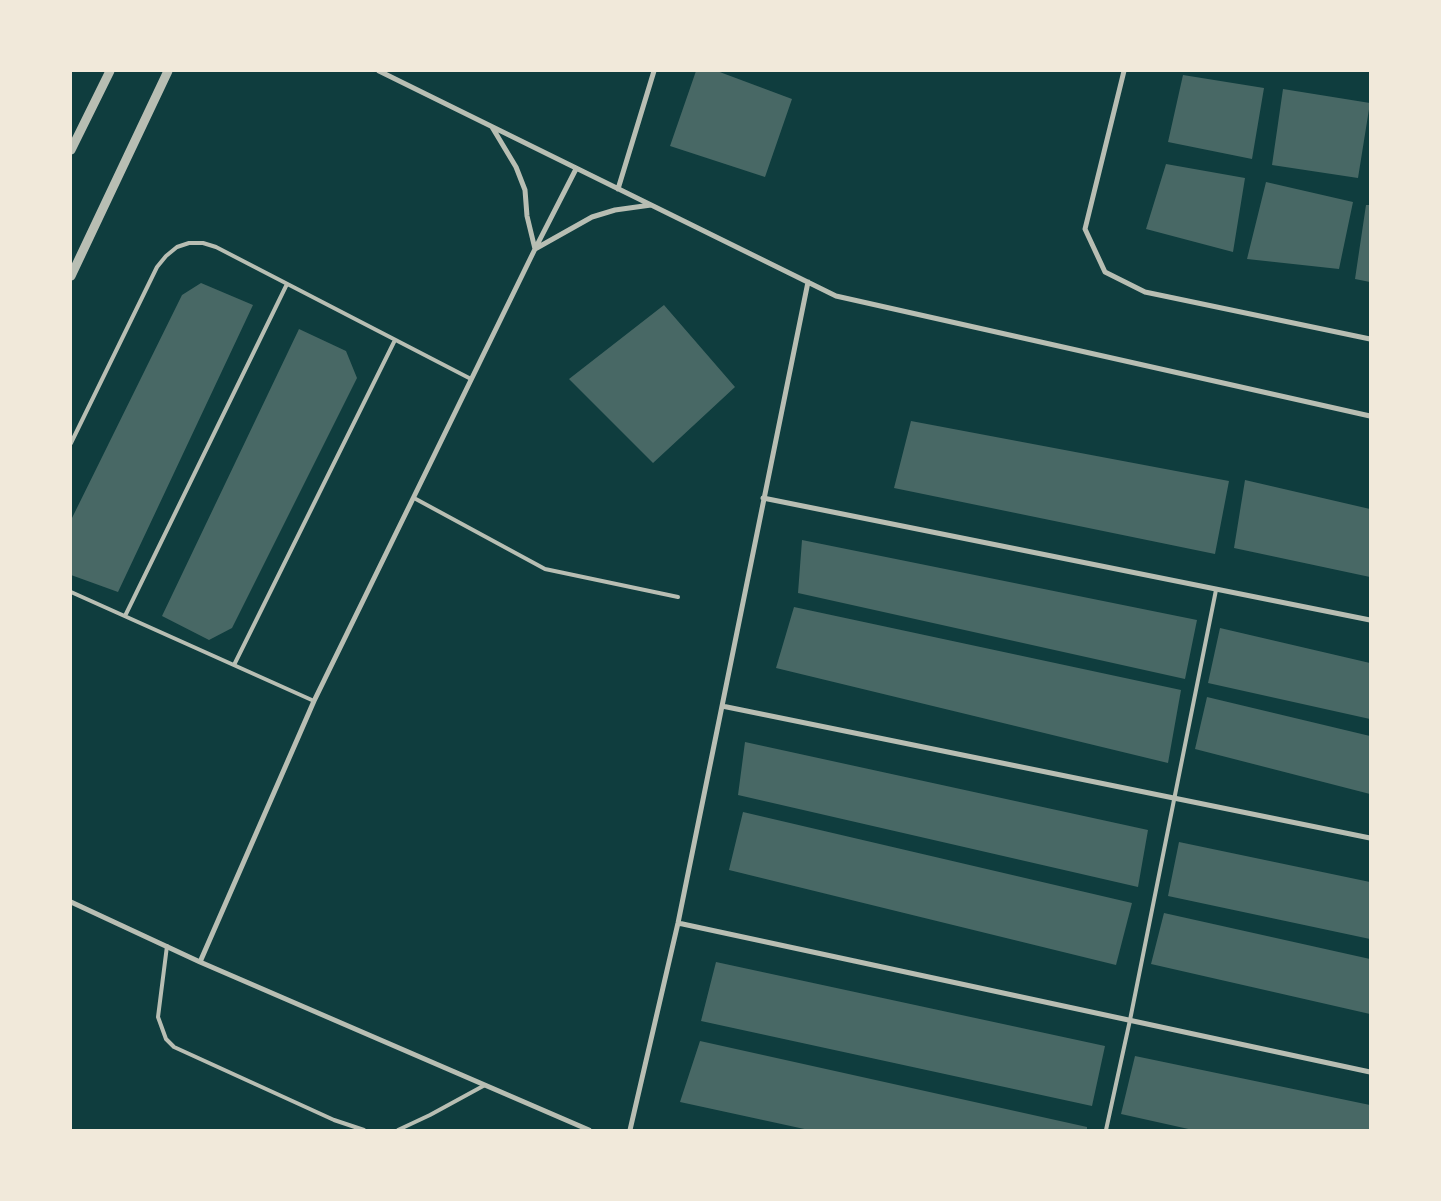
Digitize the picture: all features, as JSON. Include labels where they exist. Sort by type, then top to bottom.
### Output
[{"type":"street","points":[[71,150],[110,71]]},
{"type":"street","points":[[71,276],[168,71]]},
{"type":"street","points":[[379,71],[836,296],[1370,416]]},
{"type":"street","points":[[618,189],[654,71]]},
{"type":"street","points":[[1124,71],[1085,229],[1105,272],[1144,292],[1370,339]]},
{"type":"street","points":[[492,127],[516,167],[522,182],[535,249]]},
{"type":"street","points":[[200,962],[314,701],[576,169]]},
{"type":"street","points":[[535,249],[592,217],[615,210],[651,205]]},
{"type":"street","points":[[630,1130],[678,924],[808,282]]},
{"type":"street","points":[[763,498],[1370,620]]},
{"type":"street","points":[[722,706],[1370,838]]},
{"type":"street","points":[[71,902],[200,962],[588,1130]]},
{"type":"street","points":[[678,924],[1370,1072]]},
{"type":"lane","points":[[71,443],[157,267],[176,248],[190,243],[203,243],[216,247],[471,379]]},
{"type":"lane","points":[[126,616],[287,284]]},
{"type":"lane","points":[[234,665],[395,340]]},
{"type":"lane","points":[[414,498],[545,569],[678,597]]},
{"type":"lane","points":[[1106,1130],[1130,1020],[1216,590]]},
{"type":"lane","points":[[71,592],[314,701]]},
{"type":"lane","points":[[167,946],[158,1017],[166,1039],[174,1047],[334,1120],[364,1130]]},
{"type":"lane","points":[[398,1130],[485,1085]]},
{"type":"building","points":[[696,71],[717,71],[792,99],[765,177],[670,146]]},
{"type":"building","points":[[1183,75],[1264,88],[1252,159],[1168,142]]},
{"type":"building","points":[[1283,89],[1370,103],[1358,178],[1272,165]]},
{"type":"building","points":[[1166,164],[1245,178],[1233,252],[1146,229]]},
{"type":"building","points":[[1266,182],[1353,202],[1339,269],[1247,259]]},
{"type":"building","points":[[1366,205],[1370,205],[1370,282],[1355,279]]},
{"type":"building","points":[[201,283],[253,305],[118,592],[71,575],[71,520],[182,295]]},
{"type":"building","points":[[664,305],[735,387],[653,463],[569,379]]},
{"type":"building","points":[[299,329],[346,351],[357,378],[232,628],[209,640],[162,616]]},
{"type":"building","points":[[911,421],[1229,481],[1215,554],[894,488]]},
{"type":"building","points":[[1245,480],[1370,509],[1370,577],[1234,548]]},
{"type":"building","points":[[802,540],[1197,620],[1185,679],[798,593]]},
{"type":"building","points":[[794,607],[1181,690],[1168,763],[776,668]]},
{"type":"building","points":[[1220,628],[1370,663],[1370,719],[1208,683]]},
{"type":"building","points":[[1207,697],[1370,736],[1370,794],[1195,749]]},
{"type":"building","points":[[745,742],[1148,830],[1138,887],[738,795]]},
{"type":"building","points":[[743,812],[1132,903],[1116,965],[729,870]]},
{"type":"building","points":[[1179,842],[1370,882],[1370,939],[1168,896]]},
{"type":"building","points":[[1164,913],[1370,959],[1370,1014],[1151,964]]},
{"type":"building","points":[[716,962],[1105,1046],[1092,1106],[701,1021]]},
{"type":"building","points":[[700,1041],[1087,1127],[1087,1130],[809,1130],[680,1102]]},
{"type":"building","points":[[1135,1056],[1370,1105],[1370,1130],[1193,1130],[1121,1114]]}]
